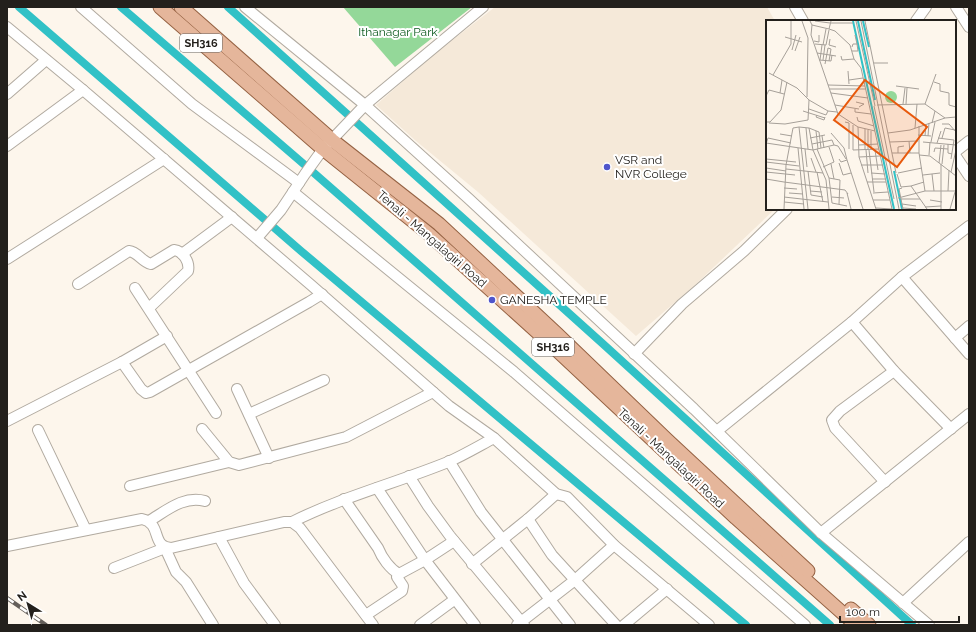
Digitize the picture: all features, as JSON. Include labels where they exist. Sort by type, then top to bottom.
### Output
[{"type":"main road","name":"Tenali - Mangalagiri Road","points":[[160,7],[328,145],[439,224],[557,334],[700,472],[869,625]]},
{"type":"main road","name":"Tenali - Mangalagiri Road","points":[[181,7],[328,145],[546,340],[736,518],[856,625]]},
{"type":"street","points":[[81,7],[192,104],[302,179]]},
{"type":"street","points":[[245,7],[474,204],[634,354],[821,533],[929,625]]},
{"type":"street","points":[[257,238],[281,210],[328,145],[362,108],[483,7]]},
{"type":"street","points":[[795,7],[802,20]]},
{"type":"street","points":[[917,20],[926,7]]},
{"type":"street","points":[[956,7],[969,27]]},
{"type":"street","points":[[7,27],[257,238],[448,406],[494,438],[556,494],[567,497],[614,545],[709,625]]},
{"type":"street","points":[[7,94],[46,60]]},
{"type":"street","points":[[7,146],[83,90]]},
{"type":"street","points":[[956,152],[969,141]]},
{"type":"street","points":[[956,155],[969,176]]},
{"type":"street","points":[[7,259],[164,159]]},
{"type":"street","points":[[293,192],[514,372],[805,625]]},
{"type":"street","points":[[634,354],[682,304],[744,250],[786,210]]},
{"type":"street","points":[[182,254],[232,217]]},
{"type":"street","points":[[716,432],[852,322],[902,277],[969,226]]},
{"type":"street","points":[[78,284],[129,251],[136,253],[146,262],[151,264],[174,250],[180,252],[188,263],[188,271],[149,308]]},
{"type":"street","points":[[902,277],[969,354]]},
{"type":"street","points":[[135,288],[216,413]]},
{"type":"street","points":[[122,362],[141,389],[146,393],[150,392],[322,294]]},
{"type":"street","points":[[852,322],[894,371],[951,429]]},
{"type":"street","points":[[955,338],[969,326]]},
{"type":"street","points":[[7,421],[122,362],[167,336]]},
{"type":"street","points":[[885,482],[835,428],[832,420],[840,411],[894,371]]},
{"type":"street","points":[[249,414],[324,380]]},
{"type":"street","points":[[237,389],[269,458]]},
{"type":"street","points":[[130,486],[229,462],[239,465],[346,437],[433,392]]},
{"type":"street","points":[[821,533],[969,414]]},
{"type":"street","points":[[202,429],[229,462]]},
{"type":"street","points":[[38,430],[86,530]]},
{"type":"street","points":[[114,568],[165,548],[171,548],[284,522],[292,522],[344,498],[377,488],[449,461],[494,438]]},
{"type":"street","points":[[449,461],[481,512],[570,625]]},
{"type":"street","points":[[409,476],[428,506],[454,541],[520,624],[575,580],[614,545]]},
{"type":"street","points":[[377,488],[424,560],[475,625]]},
{"type":"street","points":[[472,564],[528,519],[556,494]]},
{"type":"street","points":[[344,498],[378,548],[381,556],[395,572],[399,574]]},
{"type":"street","points":[[149,521],[188,500],[198,499],[205,501]]},
{"type":"street","points":[[7,546],[142,519],[149,521],[154,527],[159,542],[165,548],[176,572],[186,582],[213,625]]},
{"type":"street","points":[[528,519],[552,555],[575,580],[624,625],[667,589]]},
{"type":"street","points":[[292,522],[300,528],[368,622],[402,591],[403,586],[397,577],[399,574]]},
{"type":"street","points":[[219,537],[244,583],[274,625]]},
{"type":"street","points":[[399,574],[454,541]]},
{"type":"street","points":[[903,603],[969,542]]},
{"type":"street","points":[[420,625],[454,600]]},
{"type":"shaded area","name":"VSR and NVR College","points":[[495,7],[767,7],[774,20],[766,20],[766,210],[774,210],[694,286],[636,336],[478,192],[416,141],[376,105],[432,56]]},
{"type":"green space","name":"Ithanagar Park","points":[[343,7],[472,7],[395,67]]},
{"type":"waterway","points":[[19,7],[301,251],[746,625]]},
{"type":"waterway","points":[[121,7],[306,166],[830,625]]},
{"type":"waterway","points":[[228,7],[602,343],[912,625]]},
{"type":"railway","points":[[7,598],[46,625]]},
{"type":"place","name":"VSR and NVR College","points":[[607,167]]},
{"type":"place","name":"GANESHA TEMPLE","points":[[492,300]]}]
